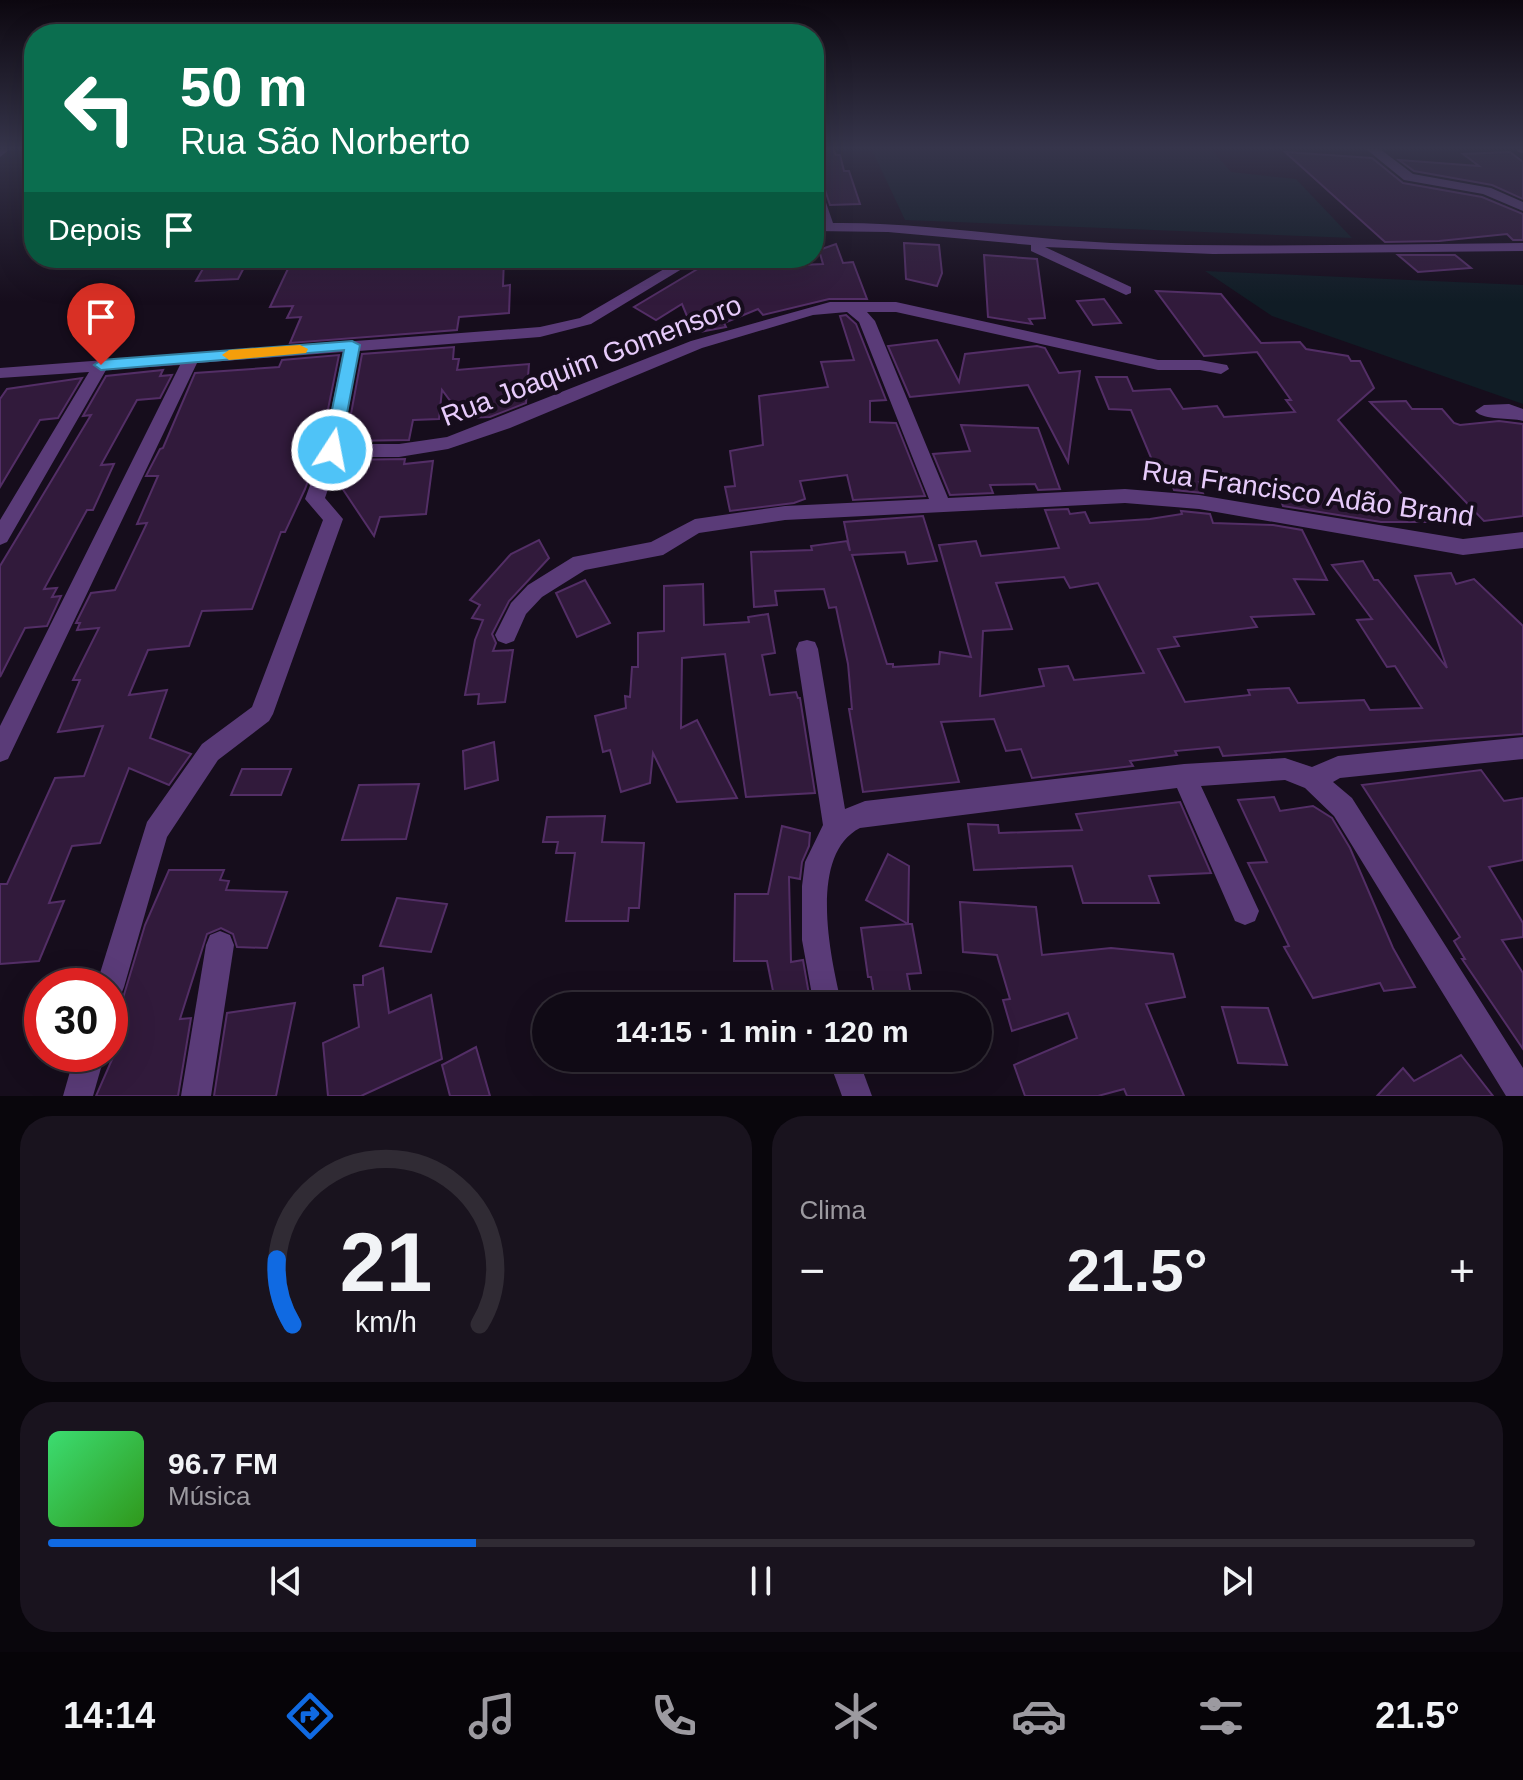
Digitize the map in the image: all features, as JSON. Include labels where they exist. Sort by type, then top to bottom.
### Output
[{"type":"street","points":[[824,226],[1025,243],[1203,249],[1523,247]]},
{"type":"street","points":[[1025,243],[1126,290]]},
{"type":"street","points":[[0,373],[540,332],[563,328],[601,313],[676,268]]},
{"type":"street","name":"Rua Joaquim Gomensoro","points":[[332,450],[383,452],[427,449],[465,438],[681,348],[729,332],[828,307],[896,307],[1158,365],[1200,365],[1221,369]]},
{"type":"street","points":[[849,307],[867,321],[941,504]]},
{"type":"street","points":[[116,968],[156,831],[210,752],[261,714],[333,519],[315,499],[332,450],[352,345]]},
{"type":"street","points":[[0,751],[191,358]]},
{"type":"street","points":[[0,537],[101,365]]},
{"type":"street","points":[[1484,411],[1509,410],[1523,415]]},
{"type":"street","name":"Rua Francisco Adão Brand","points":[[506,635],[518,609],[546,583],[580,563],[656,549],[695,526],[785,513],[1125,496],[1199,502],[1463,547],[1523,540]]},
{"type":"street","points":[[807,649],[836,828]]},
{"type":"street","points":[[1313,779],[1338,767],[1523,748]]},
{"type":"street","points":[[825,992],[813,930],[816,886],[823,850],[836,828],[865,813],[1184,776],[1285,769],[1313,779],[1343,807],[1523,1096]]},
{"type":"street","points":[[1184,776],[1245,911]]},
{"type":"street","points":[[196,1096],[220,945]]},
{"type":"street","points":[[78,1096],[85,1072]]},
{"type":"street","points":[[848,1072],[857,1096]]},
{"type":"shaded area","points":[[896,200],[1316,200],[1352,238],[905,220]]},
{"type":"shaded area","points":[[1205,271],[1523,285],[1523,404],[1272,316]]},
{"type":"building","points":[[828,200],[859,200],[860,204],[830,205]]},
{"type":"building","points":[[1338,200],[1490,200],[1523,214],[1523,240],[1513,240],[1507,234],[1439,241],[1385,242]]},
{"type":"building","points":[[904,243],[939,245],[942,273],[937,286],[906,279]]},
{"type":"building","points":[[836,244],[843,263],[853,262],[867,299],[829,299],[763,315],[758,309],[724,323],[726,327],[694,333],[682,304],[656,320],[634,307],[699,268],[824,268],[824,248]]},
{"type":"building","points":[[984,255],[1037,259],[1045,318],[1029,319],[1032,324],[988,317]]},
{"type":"building","points":[[1398,255],[1455,255],[1471,268],[1418,272]]},
{"type":"building","points":[[203,268],[244,268],[238,279],[196,281]]},
{"type":"building","points":[[288,268],[504,268],[503,286],[510,285],[509,313],[459,317],[457,330],[290,343],[301,317],[287,318],[293,306],[270,307]]},
{"type":"building","points":[[1156,291],[1221,294],[1261,343],[1300,342],[1306,349],[1360,361],[1374,388],[1338,420],[1426,522],[1381,522],[1283,506],[1273,481],[1199,482],[1203,493],[1174,490],[1168,472],[1157,472],[1131,410],[1109,409],[1096,377],[1127,377],[1133,391],[1170,389],[1183,409],[1217,406],[1224,417],[1295,412],[1286,400],[1291,400],[1257,352],[1204,356]]},
{"type":"building","points":[[1104,299],[1121,323],[1093,325],[1077,301]]},
{"type":"building","points":[[846,315],[856,324],[886,400],[870,401],[870,422],[896,423],[925,496],[853,500],[847,475],[800,481],[805,499],[794,503],[730,511],[725,487],[735,486],[730,451],[763,445],[759,396],[828,387],[821,362],[854,360],[840,316]]},
{"type":"building","points":[[937,340],[959,382],[965,354],[1037,346],[1045,348],[1059,373],[1080,371],[1068,462],[1028,385],[910,397],[888,346]]},
{"type":"building","points":[[454,347],[453,359],[459,359],[457,370],[529,364],[526,403],[490,417],[463,418],[442,390],[439,419],[413,420],[409,440],[346,441],[362,354]]},
{"type":"building","points":[[339,355],[320,449],[285,532],[281,532],[252,609],[202,611],[189,646],[148,650],[129,695],[167,690],[150,738],[191,754],[169,785],[129,768],[100,843],[72,846],[49,903],[64,901],[39,961],[0,964],[0,884],[7,884],[55,778],[84,776],[103,726],[58,732],[80,680],[73,680],[99,628],[77,630],[80,623],[76,623],[91,593],[115,590],[147,523],[137,524],[158,476],[146,476],[163,448],[195,373],[279,367],[282,360]]},
{"type":"building","points":[[163,370],[160,376],[172,375],[160,398],[137,400],[101,465],[114,464],[93,510],[87,510],[44,589],[57,588],[52,597],[61,596],[47,626],[25,628],[0,677],[0,566],[91,415],[83,416],[106,376]]},
{"type":"building","points":[[82,378],[58,418],[40,420],[0,487],[0,399],[7,389]]},
{"type":"building","points":[[1406,401],[1412,409],[1442,409],[1454,423],[1460,425],[1499,421],[1523,424],[1523,516],[1484,521],[1370,402]]},
{"type":"building","points":[[961,425],[1038,428],[1060,489],[1038,490],[1035,484],[990,485],[993,493],[950,495],[933,454],[970,451]]},
{"type":"building","points":[[405,459],[404,464],[433,461],[426,514],[380,517],[374,536],[340,485],[332,486],[341,460]]},
{"type":"building","points":[[1068,509],[1070,514],[1085,512],[1090,523],[1150,519],[1182,514],[1181,511],[1210,514],[1213,523],[1273,525],[1302,530],[1327,580],[1294,579],[1314,614],[1251,617],[1257,627],[1174,637],[1179,646],[1158,649],[1185,702],[1250,695],[1248,690],[1289,688],[1298,703],[1364,700],[1370,710],[1422,708],[1395,666],[1387,667],[1357,620],[1372,619],[1332,565],[1363,561],[1374,580],[1378,580],[1447,668],[1415,576],[1451,573],[1456,584],[1474,579],[1523,626],[1523,734],[1223,756],[1219,747],[1175,751],[1177,755],[1130,761],[1133,766],[1032,778],[1021,749],[1006,751],[994,719],[941,722],[959,782],[863,792],[849,709],[852,709],[848,664],[836,607],[829,608],[824,589],[775,591],[777,605],[754,607],[751,552],[812,550],[811,546],[847,541],[850,551],[844,522],[923,516],[937,561],[908,564],[905,552],[852,555],[887,664],[893,664],[893,667],[939,664],[940,652],[971,657],[939,545],[976,541],[981,556],[1059,548],[1045,510]],"holes":[[[1064,577],[1070,588],[1098,583],[1144,673],[1074,680],[1068,666],[1039,669],[1044,686],[980,696],[983,631],[1012,629],[996,583]]]},
{"type":"building","points":[[539,540],[549,558],[509,601],[492,634],[496,643],[493,651],[513,650],[505,702],[478,704],[479,694],[465,695],[475,640],[483,620],[472,618],[480,605],[470,600],[511,554]]},
{"type":"building","points":[[585,580],[610,623],[577,637],[556,593]]},
{"type":"building","points":[[703,584],[704,625],[749,622],[748,617],[768,614],[775,653],[762,655],[770,695],[796,692],[800,698],[815,793],[746,797],[725,654],[682,658],[681,728],[697,720],[737,798],[677,802],[653,753],[650,783],[621,792],[610,750],[603,752],[595,716],[626,708],[625,696],[630,697],[632,667],[638,667],[638,633],[664,631],[664,586]]},
{"type":"building","points":[[494,742],[498,780],[465,789],[463,751]]},
{"type":"building","points":[[242,769],[291,769],[281,795],[231,795]]},
{"type":"building","points":[[1481,770],[1504,801],[1523,798],[1523,860],[1489,867],[1523,923],[1523,937],[1502,940],[1523,973],[1523,1049],[1462,959],[1465,959],[1454,941],[1460,937],[1362,785]]},
{"type":"building","points":[[419,784],[406,839],[342,840],[359,785]]},
{"type":"building","points":[[1274,797],[1280,811],[1313,806],[1332,818],[1350,848],[1393,948],[1415,987],[1384,991],[1380,983],[1313,998],[1284,947],[1289,946],[1248,863],[1267,862],[1238,800]]},
{"type":"building","points":[[1180,802],[1211,873],[1149,876],[1159,903],[1083,903],[1072,866],[974,870],[968,824],[998,825],[999,833],[1082,830],[1076,814]]},
{"type":"building","points":[[605,816],[602,842],[644,843],[639,908],[629,908],[628,921],[566,921],[575,853],[556,853],[558,842],[543,842],[547,817]]},
{"type":"building","points":[[782,826],[810,833],[800,879],[789,877],[791,962],[803,960],[809,992],[773,992],[767,961],[734,961],[735,894],[768,894]]},
{"type":"building","points":[[888,854],[909,866],[908,924],[866,900]]},
{"type":"building","points":[[169,870],[224,870],[220,880],[229,881],[226,890],[287,892],[267,948],[237,947],[233,934],[221,928],[207,934],[180,1019],[191,1018],[178,1096],[96,1096],[106,1072],[128,1072],[128,981],[145,925]]},
{"type":"building","points":[[397,898],[447,904],[431,952],[380,946]]},
{"type":"building","points":[[960,902],[1036,907],[1042,955],[1111,948],[1173,954],[1185,997],[1146,1004],[1184,1096],[1127,1096],[1124,1089],[1098,1096],[1025,1096],[1014,1065],[1077,1038],[1068,1013],[1012,1031],[1003,1000],[1010,999],[997,955],[963,952]]},
{"type":"building","points":[[912,924],[921,973],[907,974],[910,992],[874,992],[871,977],[868,977],[861,928]]},
{"type":"building","points":[[383,968],[389,1013],[431,995],[442,1059],[361,1096],[328,1096],[323,1043],[359,1027],[354,985],[363,985],[363,976]]},
{"type":"building","points":[[295,1003],[276,1096],[214,1096],[227,1013]]},
{"type":"building","points":[[1222,1007],[1268,1008],[1287,1065],[1238,1063]]},
{"type":"building","points":[[476,1047],[490,1096],[450,1096],[442,1065]]},
{"type":"building","points":[[1461,1055],[1493,1096],[1377,1096],[1403,1068],[1414,1081]]},
{"type":"slow traffic","points":[[229,355],[300,349]]},
{"type":"route","points":[[101,365],[352,345],[332,450]]}]
